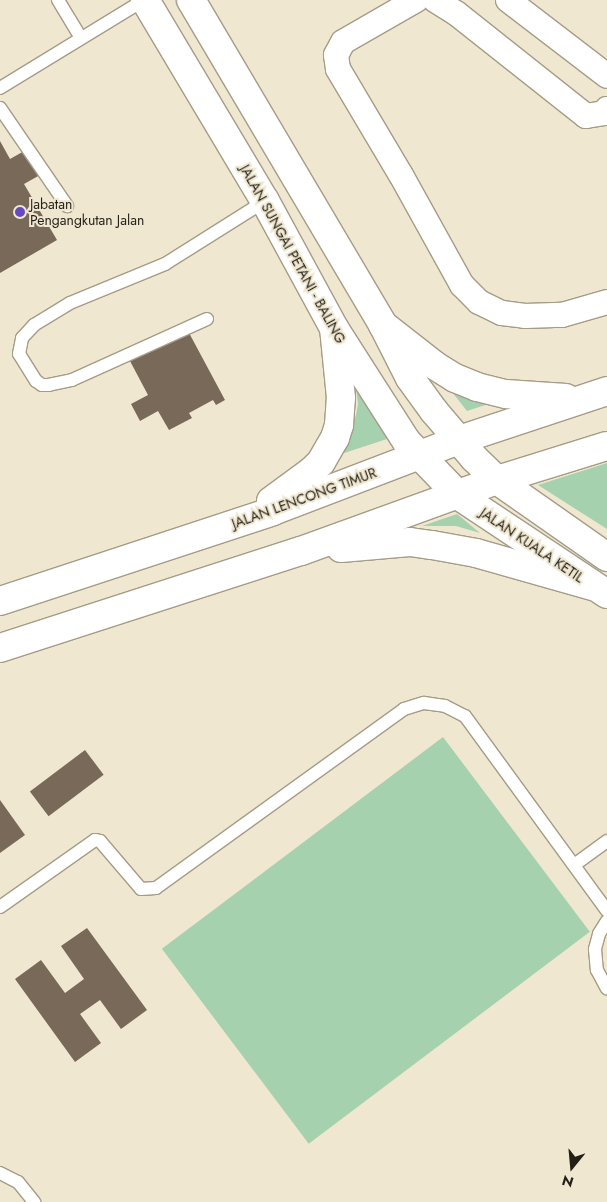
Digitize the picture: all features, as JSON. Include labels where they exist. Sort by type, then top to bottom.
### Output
[{"type":"main road","name":"JALAN SUNGAI PETANI - BALING","points":[[144,0],[265,202],[334,328],[396,428],[418,455],[458,495]]},
{"type":"main road","points":[[190,0],[382,325],[410,378],[434,411],[474,458],[497,480],[607,557]]},
{"type":"main road","points":[[382,325],[434,365],[455,378],[477,387],[506,394],[595,395]]},
{"type":"main road","points":[[246,519],[312,471],[325,456],[335,438],[339,425],[341,398],[334,328]]},
{"type":"main road","name":"JALAN LENCONG TIMUR","points":[[0,601],[246,519],[459,440],[595,395]]},
{"type":"main road","points":[[0,648],[301,551],[497,480],[607,446]]},
{"type":"main road","name":"JALAN KUALA KETIL","points":[[458,495],[599,590]]},
{"type":"main road","points":[[301,551],[410,542],[476,552],[599,590]]},
{"type":"street","points":[[416,0],[343,42],[336,55],[338,69],[401,175],[462,286],[479,302],[502,313],[525,316],[562,314],[607,302]]},
{"type":"street","points":[[434,0],[461,6],[586,116],[604,113],[607,109]]},
{"type":"street","points":[[508,0],[607,76]]},
{"type":"lane","points":[[58,0],[81,38]]},
{"type":"lane","points":[[0,88],[144,0]]},
{"type":"lane","points":[[0,108],[67,206]]},
{"type":"lane","points":[[207,320],[72,380],[42,385],[36,381],[19,354],[22,338],[34,325],[70,303],[165,264],[265,202]]},
{"type":"lane","points":[[2,901],[95,840],[100,840],[141,889],[156,888],[404,709],[424,703],[445,706],[465,716],[607,911]]},
{"type":"lane","points":[[574,866],[607,841]]},
{"type":"lane","points":[[607,921],[599,934],[594,949],[597,970],[607,989]]},
{"type":"lane","points":[[0,1173],[18,1182],[34,1202]]},
{"type":"green space","points":[[441,378],[510,397],[467,411]]},
{"type":"green space","points":[[355,381],[387,439],[335,456],[352,428],[356,415],[358,404]]},
{"type":"green space","points":[[607,463],[607,529],[538,485]]},
{"type":"green space","points":[[457,514],[480,533],[456,526],[422,526]]},
{"type":"green space","points":[[443,737],[590,932],[309,1144],[162,949]]},
{"type":"building","name":"Jabatan Pengangkutan Jalan","points":[[0,141],[10,159],[26,150],[40,175],[24,184],[57,240],[0,273]]},
{"type":"building","points":[[188,331],[225,400],[216,405],[213,400],[189,413],[192,418],[169,430],[158,411],[140,421],[131,404],[148,395],[130,361]]},
{"type":"building","points":[[85,750],[104,775],[49,816],[30,792]]},
{"type":"building","points":[[0,800],[25,835],[0,853]]},
{"type":"building","points":[[87,928],[147,1010],[121,1029],[100,1000],[80,1014],[101,1043],[75,1062],[15,979],[41,960],[65,993],[84,979],[61,946]]},
{"type":"place","name":"Jabatan Pengangkutan Jalan","points":[[20,212]]}]
